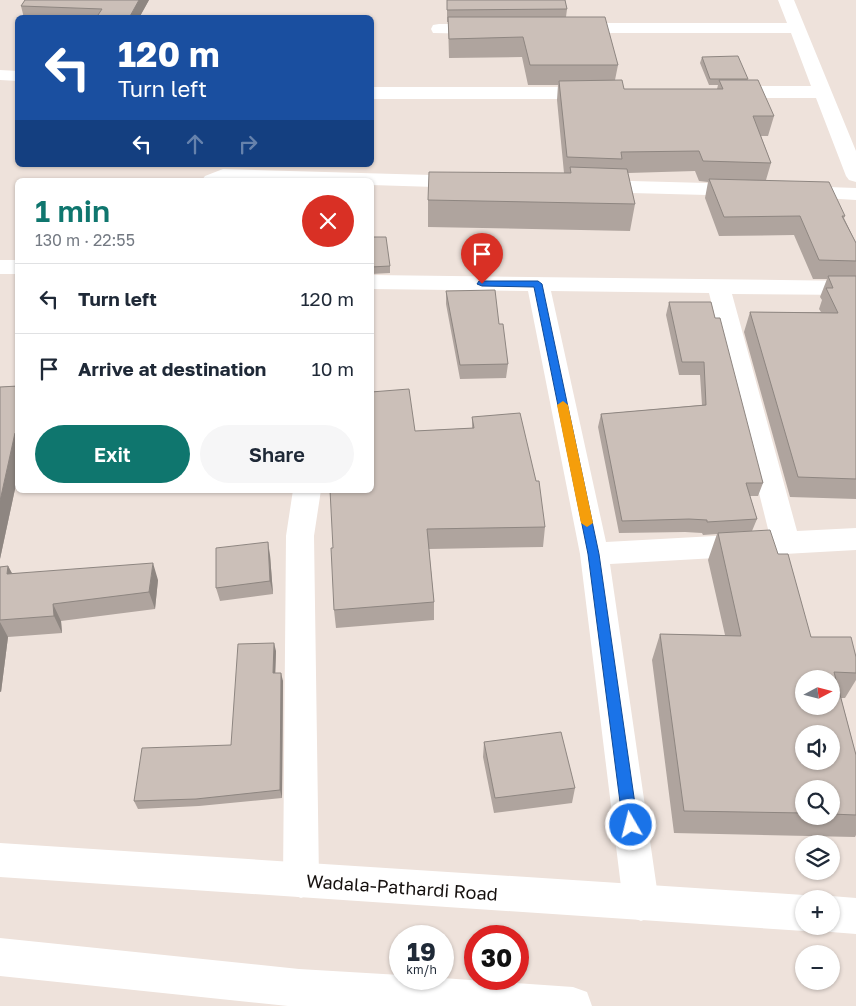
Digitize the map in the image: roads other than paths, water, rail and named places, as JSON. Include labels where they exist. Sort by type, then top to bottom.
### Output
[{"type":"street","points":[[786,0],[856,176]]},
{"type":"street","points":[[440,29],[499,28]]},
{"type":"street","points":[[558,28],[796,28]]},
{"type":"street","points":[[0,75],[15,76]]},
{"type":"street","points":[[714,92],[823,92]]},
{"type":"street","points":[[374,93],[614,93]]},
{"type":"street","points":[[216,178],[223,175],[323,178]]},
{"type":"street","points":[[374,180],[490,183]]},
{"type":"street","points":[[569,185],[856,194]]},
{"type":"street","points":[[0,267],[15,268]]},
{"type":"street","points":[[374,282],[856,288]]},
{"type":"street","points":[[538,284],[594,554],[641,903]]},
{"type":"street","points":[[720,286],[786,543]]},
{"type":"street","points":[[301,880],[300,536],[307,493]]},
{"type":"street","points":[[594,554],[856,539]]},
{"type":"street","name":"Wadala-Pathardi Road","points":[[0,860],[795,912]]},
{"type":"street","points":[[840,915],[856,916]]},
{"type":"street","points":[[0,957],[299,988],[573,1006]]}]
